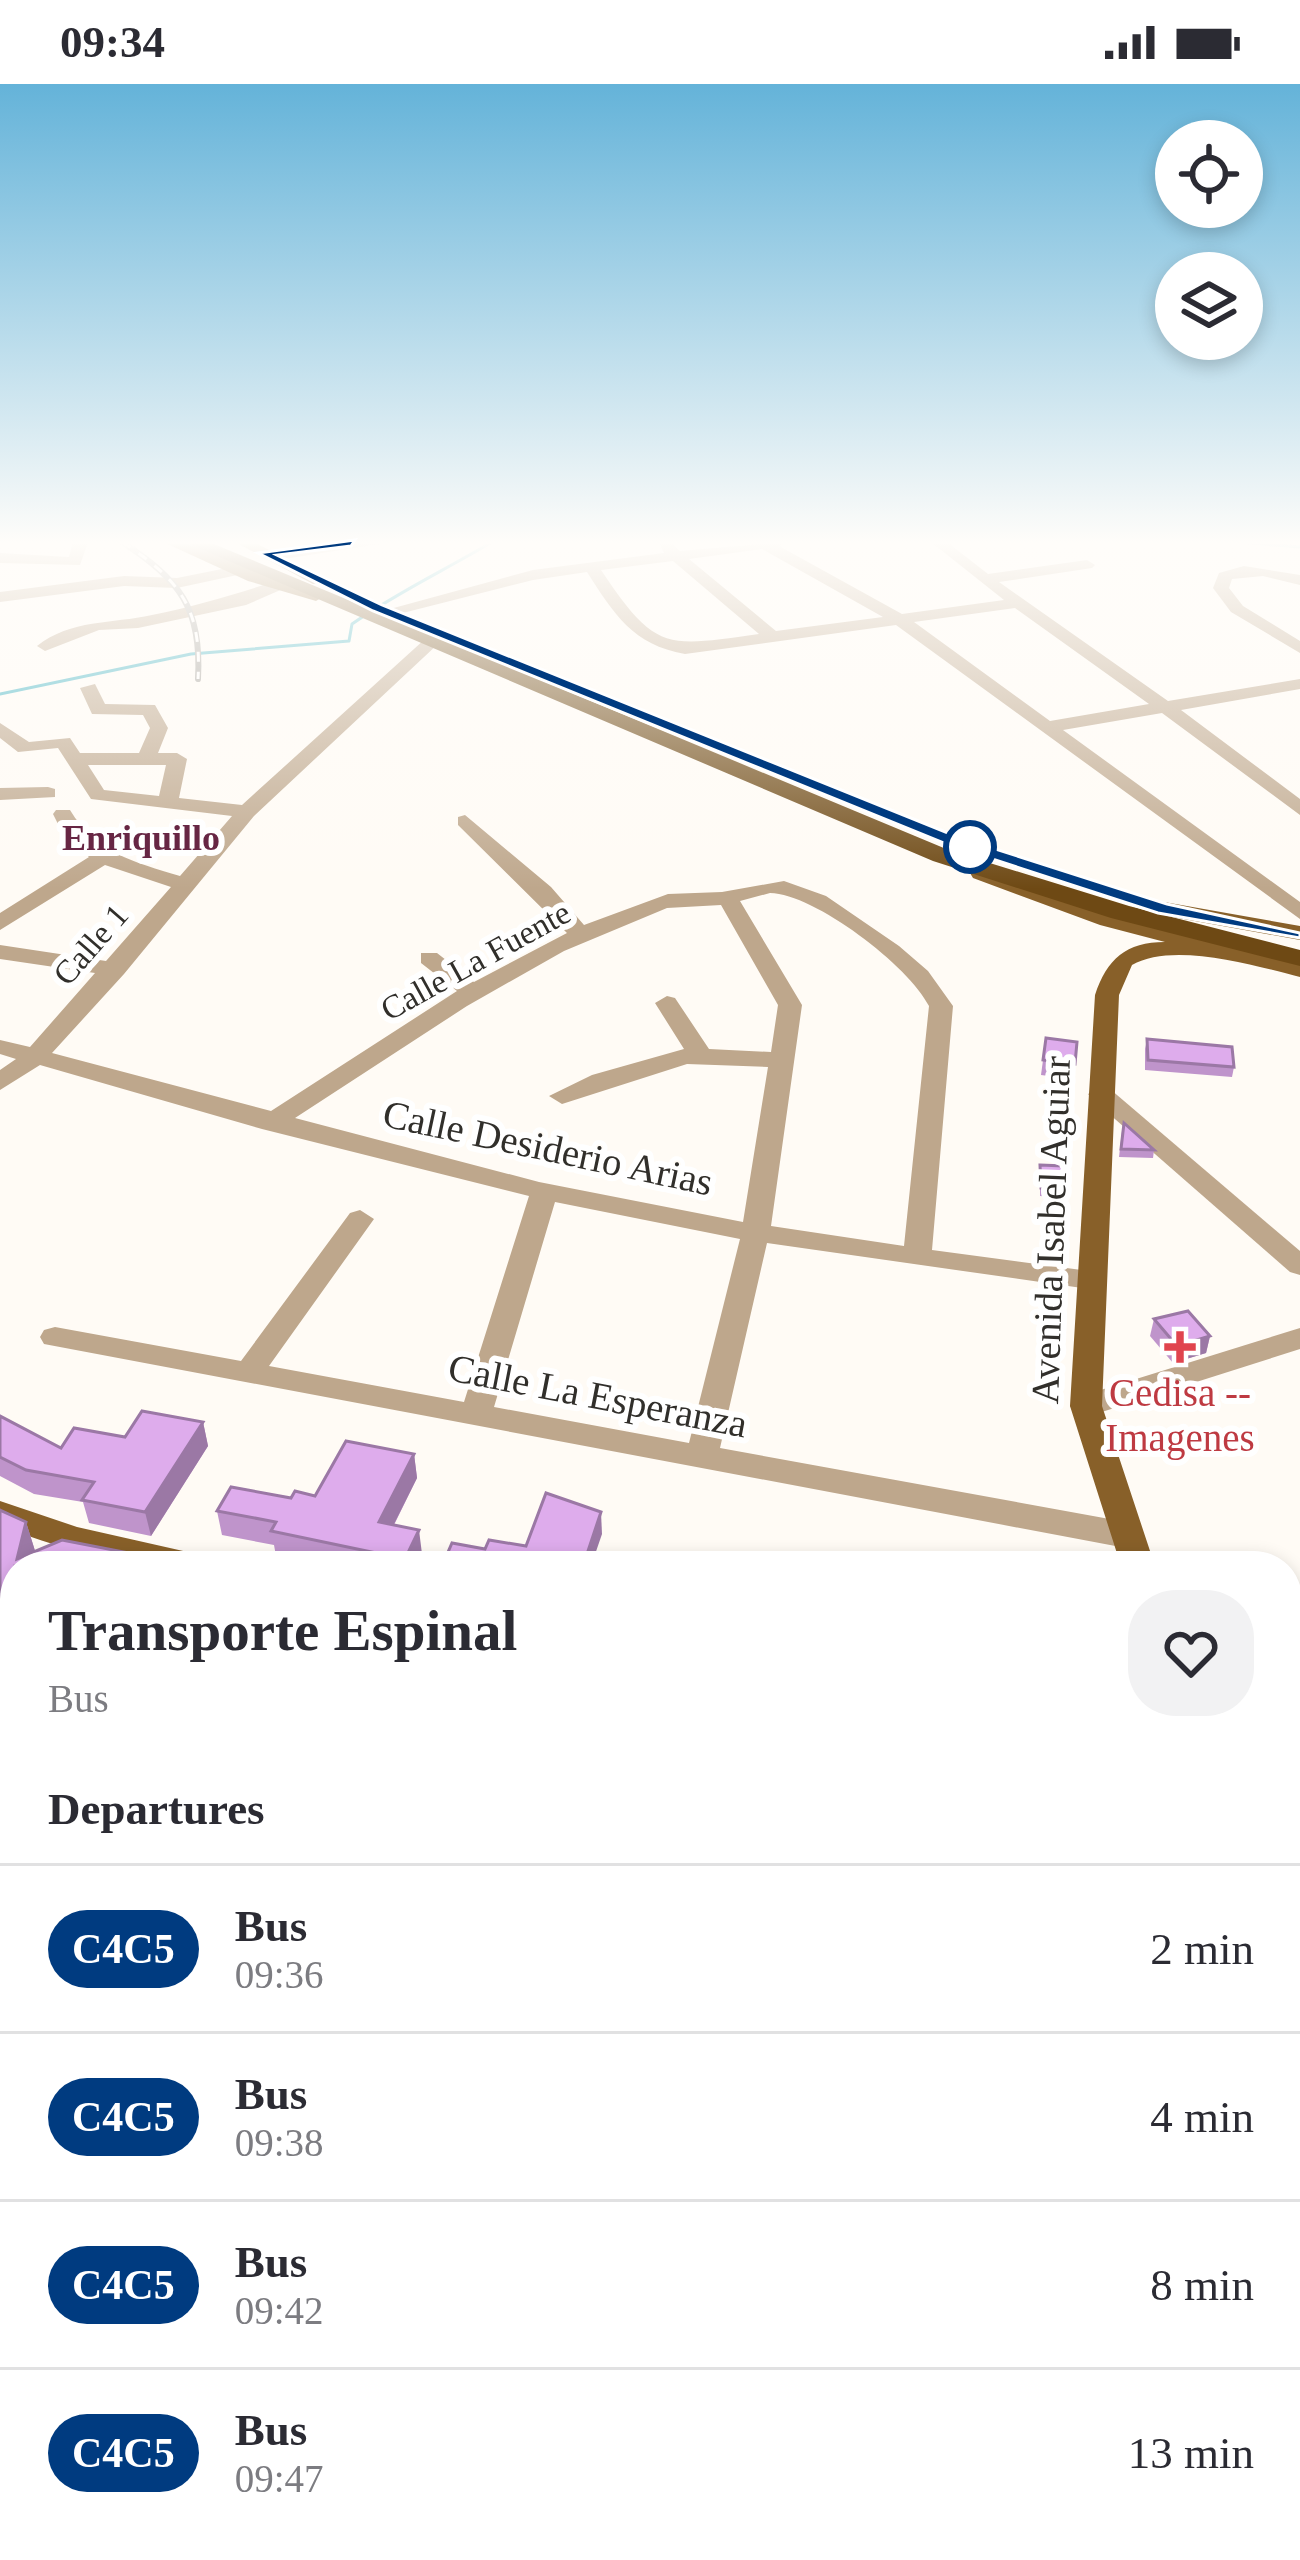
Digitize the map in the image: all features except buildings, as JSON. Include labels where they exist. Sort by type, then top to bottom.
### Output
[{"type":"highway","points":[[466,658],[942,856],[1120,912],[1300,958]]},
{"type":"highway","points":[[490,658],[952,841],[1164,909],[1300,944]]},
{"type":"main road","points":[[942,856],[1025,892],[1228,955],[1300,970]]},
{"type":"main road","points":[[1164,909],[1300,933]]},
{"type":"main road","name":"Avenida Isabel Aguiar","points":[[1132,1551],[1086,1406],[1107,994],[1117,963],[1145,949],[1228,955]]},
{"type":"main road","points":[[0,1513],[73,1539],[126,1551]]},
{"type":"street","name":"Calle 1","points":[[0,1082],[36,1056],[247,812],[415,658]]},
{"type":"street","points":[[951,658],[1300,912]]},
{"type":"street","points":[[1094,658],[1297,804]]},
{"type":"street","points":[[1047,728],[1300,684]]},
{"type":"street","points":[[89,688],[102,733]]},
{"type":"street","points":[[98,710],[149,709],[159,728],[147,757]]},
{"type":"street","points":[[0,729],[24,748]]},
{"type":"street","points":[[0,753],[24,748],[67,750],[180,762],[168,803]]},
{"type":"street","points":[[67,750],[98,795],[247,812]]},
{"type":"street","points":[[0,794],[48,793]]},
{"type":"street","points":[[63,814],[70,835],[103,857],[183,884]]},
{"type":"street","points":[[464,832],[486,842],[543,892],[582,936]]},
{"type":"street","points":[[0,922],[103,857]]},
{"type":"street","name":"Calle La Fuente","points":[[271,1123],[471,991],[582,936],[688,896],[727,898],[763,886],[790,888],[844,917],[896,954],[935,993],[940,1018],[924,1142],[917,1258]]},
{"type":"street","points":[[702,1457],[756,1231],[790,1005],[727,898]]},
{"type":"street","points":[[6,958],[116,968]]},
{"type":"street","points":[[429,958],[471,991]]},
{"type":"street","points":[[667,1003],[699,1054]]},
{"type":"street","name":"Calle Desiderio Arias","points":[[0,1047],[271,1123],[544,1191],[917,1258],[1089,1280]]},
{"type":"street","points":[[562,1096],[641,1067],[699,1054],[784,1060]]},
{"type":"street","points":[[1101,1094],[1300,1266]]},
{"type":"street","points":[[476,1415],[544,1191]]},
{"type":"street","points":[[248,1373],[360,1219]]},
{"type":"street","name":"Calle La Esperanza","points":[[55,1337],[702,1457],[1132,1551]]},
{"type":"street","points":[[1086,1406],[1300,1338]]},
{"type":"waterway","points":[[0,694],[174,658]]},
{"type":"railway","points":[[198,658],[198,679]]},
{"type":"bus line","name":"C4C5","points":[[499,658],[1034,870],[1164,909],[1300,933]]},
{"type":"place","name":"Cedisa -- Imagenes","points":[[1180,1347]]},
{"type":"district","name":"Enriquillo","points":[[141,837]]}]
